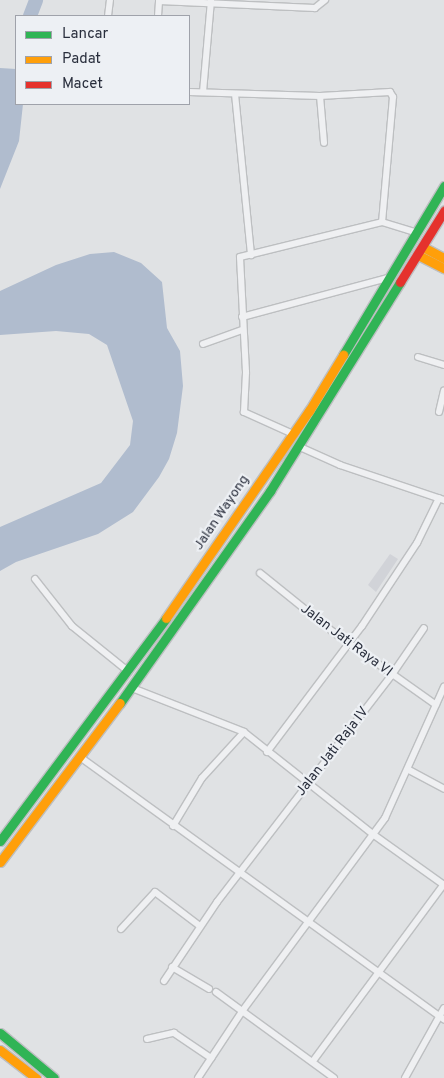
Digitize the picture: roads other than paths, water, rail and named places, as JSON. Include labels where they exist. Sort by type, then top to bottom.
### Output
[{"type":"main road","name":"Jalan Wayong","points":[[0,842],[129,672],[293,434],[418,233],[444,186]]},
{"type":"main road","name":"Jalan Wayong","points":[[0,862],[132,688],[300,447],[423,253],[444,211]]},
{"type":"main road","points":[[423,253],[444,258]]},
{"type":"main road","points":[[423,253],[444,268]]},
{"type":"main road","points":[[0,1033],[54,1078]]},
{"type":"main road","points":[[0,1050],[36,1078]]},
{"type":"street","points":[[108,15],[110,0]]},
{"type":"street","points":[[158,15],[159,2],[211,1],[315,8],[325,0]]},
{"type":"street","points":[[203,92],[211,1]]},
{"type":"street","points":[[190,92],[320,96],[383,91],[392,94],[382,222]]},
{"type":"street","points":[[235,94],[251,255]]},
{"type":"street","points":[[320,96],[324,143]]},
{"type":"street","points":[[293,434],[244,412],[246,372],[242,330],[240,257],[382,222],[418,233]]},
{"type":"street","points":[[242,317],[390,278]]},
{"type":"street","points":[[203,344],[242,330]]},
{"type":"street","points":[[418,357],[444,365]]},
{"type":"street","points":[[439,412],[444,391]]},
{"type":"street","points":[[268,752],[350,643],[417,543],[441,499],[340,465],[300,447]]},
{"type":"street","name":"Jalan Jati Raya VI","points":[[260,573],[391,676],[436,705]]},
{"type":"street","points":[[35,579],[72,626],[129,672]]},
{"type":"street","name":"Jalan Jati Raja IV","points":[[164,981],[200,926],[308,782],[391,676],[424,628]]},
{"type":"street","points":[[198,1078],[244,1010],[374,835],[409,770],[444,687]]},
{"type":"street","points":[[132,688],[244,732],[374,835],[444,885],[378,971],[313,1061]]},
{"type":"street","points":[[173,826],[202,778],[244,732]]},
{"type":"street","points":[[80,757],[173,826],[378,971],[441,1019]]},
{"type":"street","points":[[409,770],[444,789]]},
{"type":"street","points":[[121,929],[155,892],[200,926]]},
{"type":"street","points":[[172,967],[209,989]]},
{"type":"street","points":[[216,992],[244,1010],[334,1078]]},
{"type":"street","points":[[405,1078],[441,1019],[444,1008]]},
{"type":"street","points":[[147,1039],[174,1034],[211,1058]]},
{"type":"water","points":[[0,68],[15,69],[15,105],[23,105],[19,141],[0,189]]},
{"type":"water","points":[[114,252],[141,263],[162,282],[167,328],[180,351],[183,386],[177,433],[169,459],[159,477],[133,512],[98,534],[16,562],[0,571],[0,527],[101,483],[130,445],[133,421],[107,345],[89,334],[56,331],[0,335],[0,291],[56,265],[90,254]]},
{"type":"waterway","points":[[30,15],[36,0]]}]
